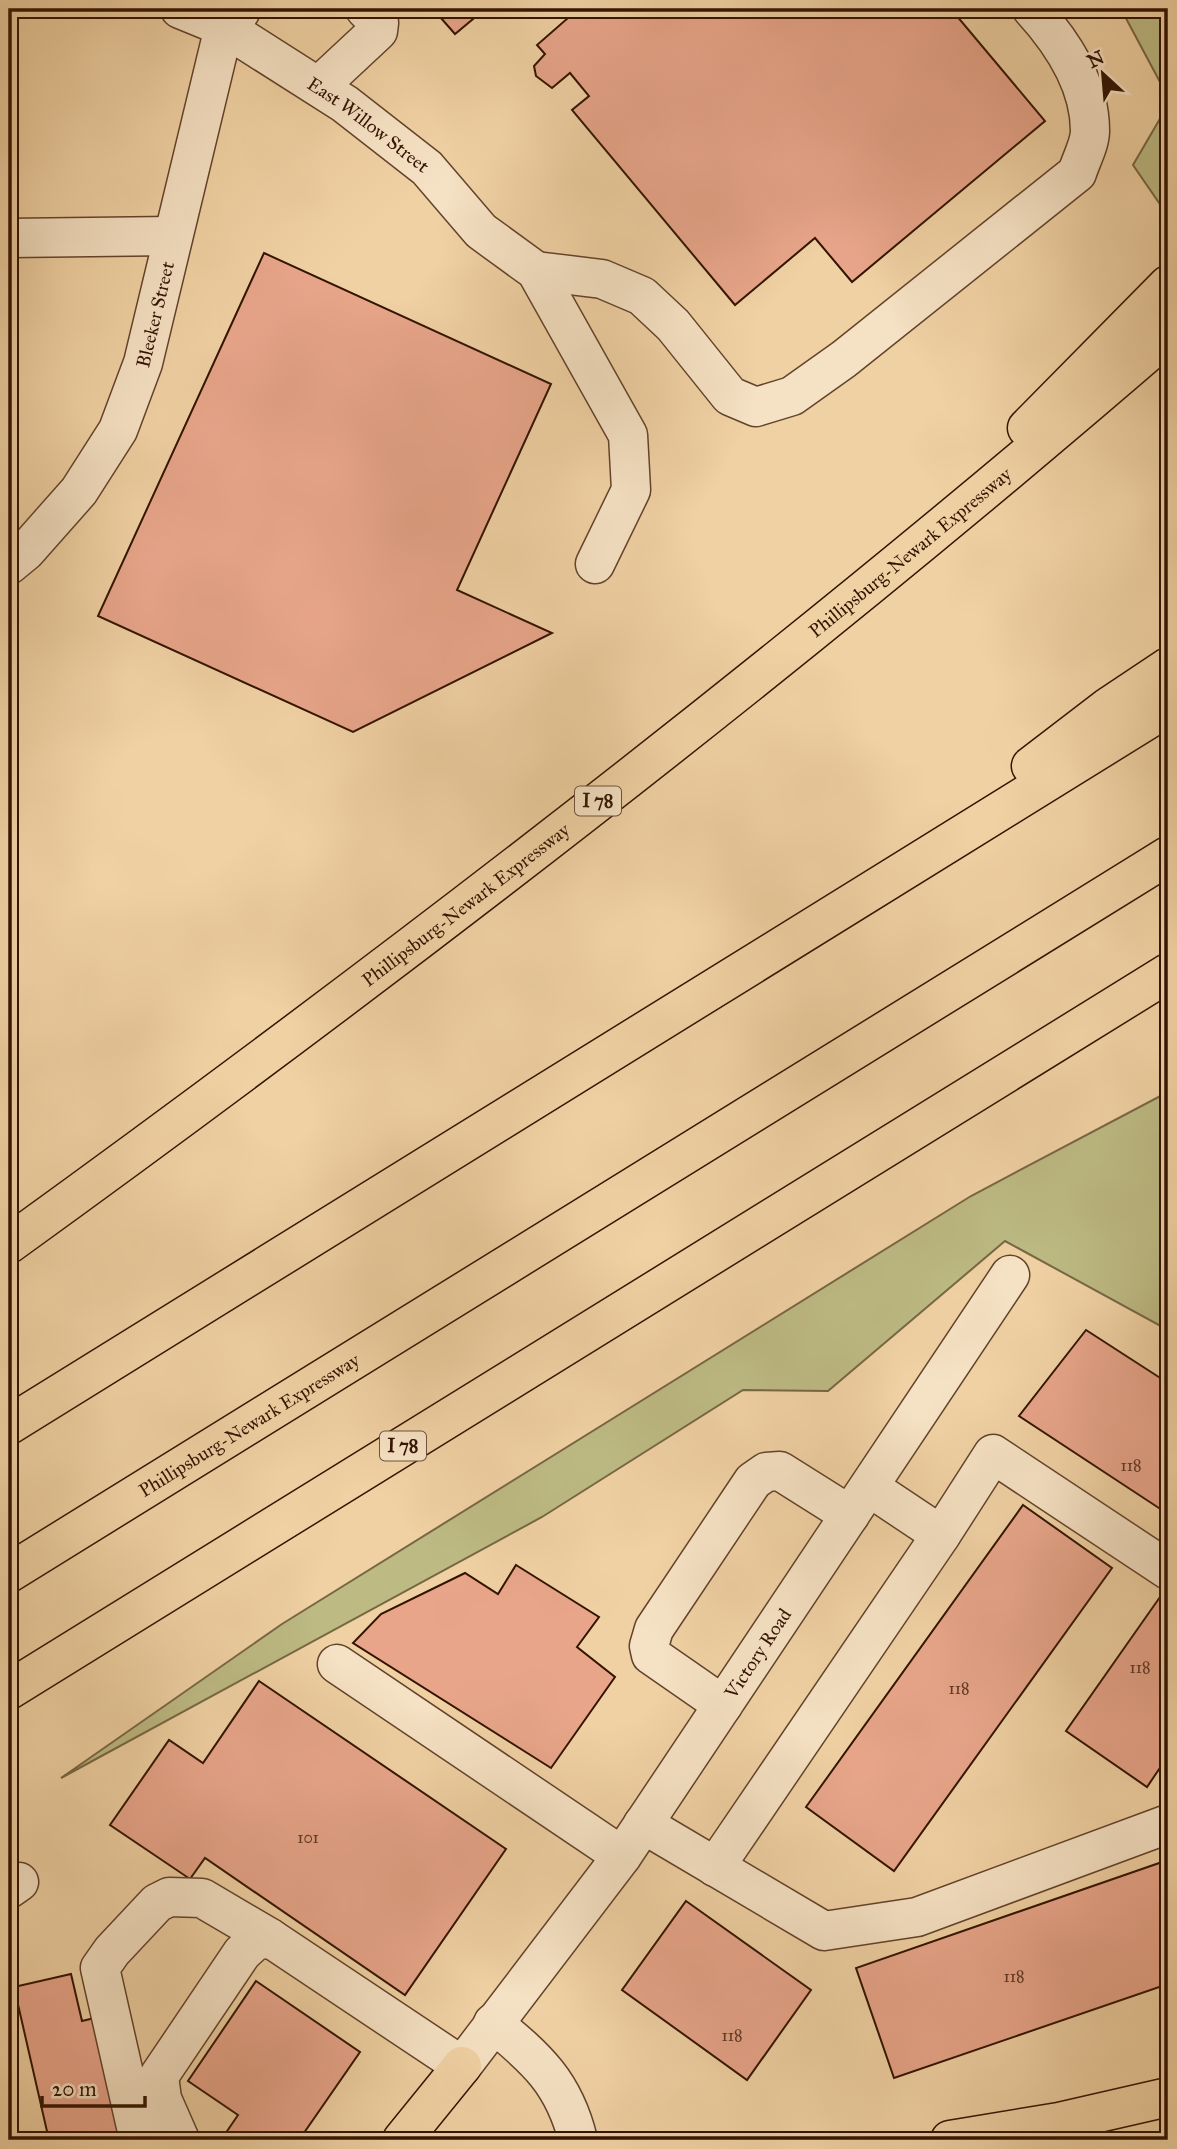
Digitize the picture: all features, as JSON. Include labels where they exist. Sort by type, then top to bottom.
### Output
[{"type":"main road","points":[[886,571],[1168,285]]},
{"type":"main road","name":"Phillipsburg-Newark Expressway","points":[[9,1244],[408,948],[713,711],[886,571],[1168,335]]},
{"type":"main road","points":[[858,900],[1108,707],[1168,667]]},
{"type":"main road","points":[[9,1425],[1168,707]]},
{"type":"main road","name":"Phillipsburg-Newark Expressway","points":[[9,1573],[1168,856]]},
{"type":"main road","name":"I 78","points":[[9,1690],[1168,973]]},
{"type":"main road","points":[[1120,1003],[1168,986]]},
{"type":"main road","points":[[402,2140],[461,2066]]},
{"type":"main road","points":[[950,2140],[1059,2122],[1168,2097]]},
{"type":"street","name":"East Willow Street","points":[[180,9],[234,18],[318,86],[427,167],[481,231],[536,271]]},
{"type":"street","points":[[318,86],[378,31],[379,23],[365,9]]},
{"type":"street","points":[[536,271],[602,279],[642,296],[674,326],[730,396],[756,407],[792,396],[844,359],[1077,173],[1090,132],[1080,77],[1056,35],[1032,9]]},
{"type":"street","name":"Bleeker Street","points":[[9,565],[26,551],[79,491],[118,430],[143,363],[173,236],[234,18]]},
{"type":"street","points":[[9,238],[173,236]]},
{"type":"street","points":[[536,271],[628,435],[631,490],[595,564]]},
{"type":"street","name":"Victory Road","points":[[461,2066],[622,1856],[1010,1275]]},
{"type":"street","points":[[715,1867],[993,1454],[1168,1570]]},
{"type":"street","points":[[723,1705],[651,1655],[649,1646],[654,1629],[753,1481],[766,1472],[780,1471],[941,1535]]},
{"type":"street","points":[[337,1664],[622,1856]]},
{"type":"street","points":[[643,1824],[824,1931],[917,1917],[1168,1824]]},
{"type":"street","points":[[139,2140],[100,1976],[102,1961],[150,1910],[169,1897],[202,1898],[270,1938],[461,2066]]},
{"type":"street","points":[[180,2140],[162,2099],[159,2076],[242,1953],[255,1941],[270,1938]]},
{"type":"street","points":[[493,2023],[524,2048],[559,2088],[571,2112],[578,2140]]},
{"type":"shaded area","points":[[1121,9],[1168,9],[1168,97]]},
{"type":"shaded area","points":[[1168,105],[1168,207],[1164,210],[1133,165]]},
{"type":"shaded area","points":[[1168,1092],[1168,1330],[1005,1241],[828,1391],[743,1390],[542,1517],[61,1778],[282,1624],[971,1196]]},
{"type":"building","points":[[433,9],[485,9],[455,34]]},
{"type":"building","points":[[560,9],[951,9],[1045,121],[852,282],[815,238],[735,305],[572,110],[589,96],[570,73],[552,88],[536,76],[534,66],[545,54],[537,45],[568,18]]},
{"type":"building","points":[[264,253],[551,384],[457,590],[552,633],[353,732],[98,616]]},
{"type":"building","points":[[1086,1330],[1168,1383],[1168,1514],[1019,1416]]},
{"type":"building","points":[[1023,1505],[1112,1568],[894,1871],[806,1807]]},
{"type":"building","points":[[516,1565],[599,1617],[577,1647],[615,1677],[551,1768],[353,1643],[381,1614],[465,1573],[498,1594]]},
{"type":"building","points":[[1160,1597],[1168,1602],[1168,1756],[1147,1787],[1066,1731]]},
{"type":"building","points":[[259,1681],[506,1849],[405,1995],[205,1858],[190,1879],[110,1825],[169,1740],[203,1763]]},
{"type":"building","points":[[1168,1860],[1168,1984],[894,2078],[856,1968]]},
{"type":"building","points":[[686,1901],[811,1990],[747,2080],[622,1990]]},
{"type":"building","points":[[71,1974],[82,2021],[107,2015],[136,2140],[49,2140],[14,1987]]},
{"type":"building","points":[[256,1981],[360,2052],[299,2140],[221,2140],[238,2115],[188,2081]]}]
